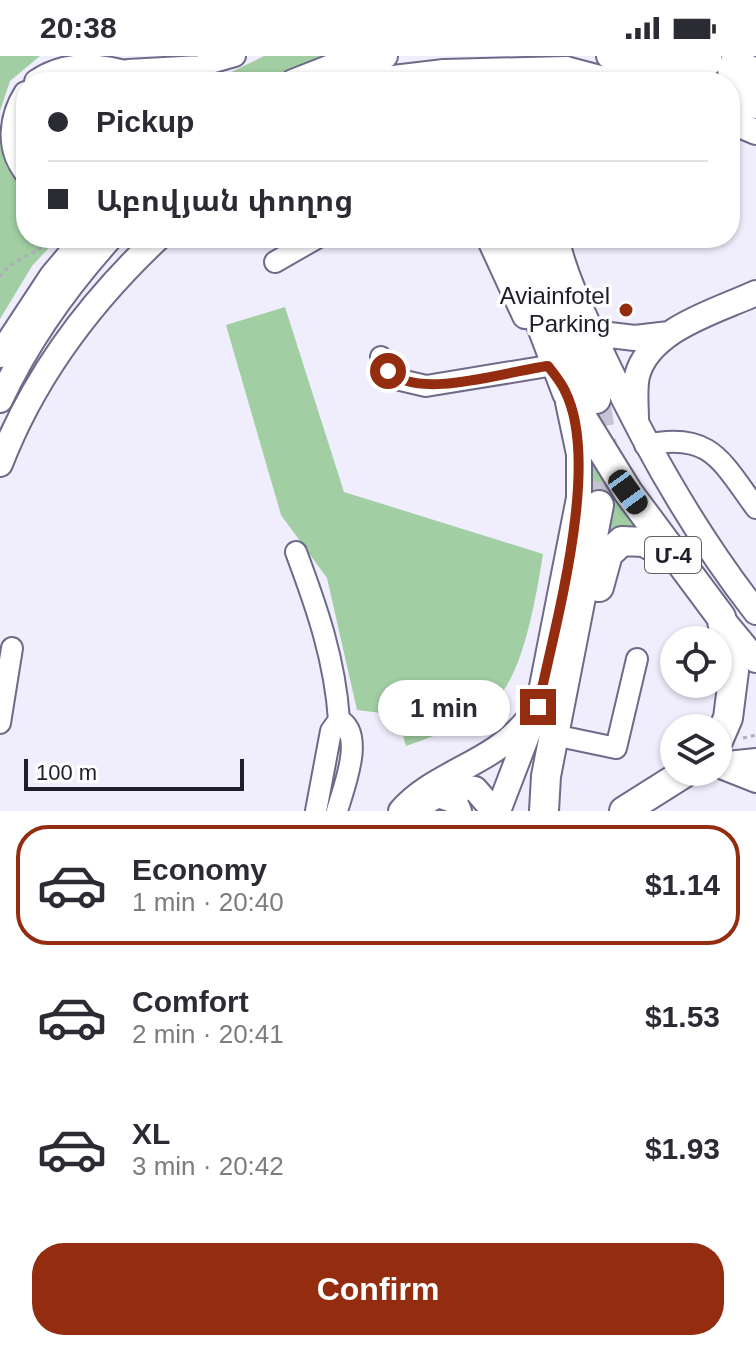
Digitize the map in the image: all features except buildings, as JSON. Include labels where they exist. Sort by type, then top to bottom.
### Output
[{"type":"highway","points":[[618,67],[653,59],[725,72]]},
{"type":"highway","points":[[740,84],[756,96]]},
{"type":"highway","name":"Մ-4","points":[[512,248],[567,393],[628,492],[721,617]]},
{"type":"highway","points":[[536,248],[542,271],[596,399]]},
{"type":"highway","points":[[544,811],[554,735],[599,505]]},
{"type":"highway","points":[[565,681],[582,653],[611,549],[622,541],[636,541],[661,550],[678,562]]},
{"type":"highway","points":[[721,617],[734,671],[729,714]]},
{"type":"highway","points":[[634,808],[669,786]]},
{"type":"main road","points":[[318,72],[385,56]]},
{"type":"main road","points":[[58,72],[70,66],[123,72]]},
{"type":"main road","points":[[444,72],[618,67]]},
{"type":"main road","points":[[740,88],[756,106]]},
{"type":"main road","points":[[16,118],[13,137],[16,150]]},
{"type":"main road","points":[[0,355],[52,276],[76,248]]},
{"type":"main road","points":[[0,400],[19,360],[64,293],[102,248]]},
{"type":"main road","points":[[0,464],[15,425],[54,358],[106,290],[148,248]]},
{"type":"main road","points":[[440,783],[475,789],[496,811],[538,707],[579,498],[579,454],[567,393],[548,366],[494,248]]},
{"type":"main road","name":"Մ-4","points":[[560,248],[592,333],[640,435],[682,509],[756,612]]},
{"type":"main road","points":[[640,435],[637,377],[648,353],[669,334],[756,293]]},
{"type":"main road","points":[[592,333],[635,338],[669,334]]},
{"type":"main road","name":"Մ-4","points":[[721,617],[756,660]]},
{"type":"main road","points":[[401,811],[440,783],[509,743],[538,707]]},
{"type":"main road","points":[[732,764],[756,761]]},
{"type":"street","points":[[116,70],[200,66],[235,56]]},
{"type":"street","points":[[275,262],[300,248]]},
{"type":"street","points":[[381,357],[396,379],[426,386],[548,366]]},
{"type":"street","points":[[640,435],[681,438],[718,455],[756,508]]},
{"type":"street","points":[[296,552],[320,616],[336,674],[339,720],[351,733],[352,752],[337,811]]},
{"type":"street","points":[[0,723],[12,648]]},
{"type":"street","points":[[554,735],[616,748],[637,659]]},
{"type":"street","points":[[316,811],[331,731],[339,720]]},
{"type":"street","points":[[732,772],[756,782]]},
{"type":"street","points":[[415,811],[438,797],[458,804],[461,811]]},
{"type":"path","points":[[0,277],[7,267],[43,248]]},
{"type":"green space","points":[[0,56],[40,56],[21,72],[16,72],[0,111]]},
{"type":"green space","points":[[264,56],[351,56],[316,63],[296,72],[231,72]]},
{"type":"green space","points":[[0,143],[7,167],[16,179],[16,248],[49,248],[32,266],[0,319]]},
{"type":"green space","points":[[285,307],[344,492],[543,554],[524,644],[503,691],[471,718],[406,746],[397,715],[357,710],[327,578],[281,515],[226,325]]},
{"type":"green space","points":[[585,452],[649,537],[606,544],[609,497],[592,493],[562,638]]},
{"type":"tunnel","points":[[596,399],[605,459],[599,505]]},
{"type":"place","name":"Aviainfotel Parking","points":[[626,310]]},
{"type":"route","points":[[388,371],[396,379],[426,386],[548,366],[567,393],[579,454],[579,498],[538,707]]}]
